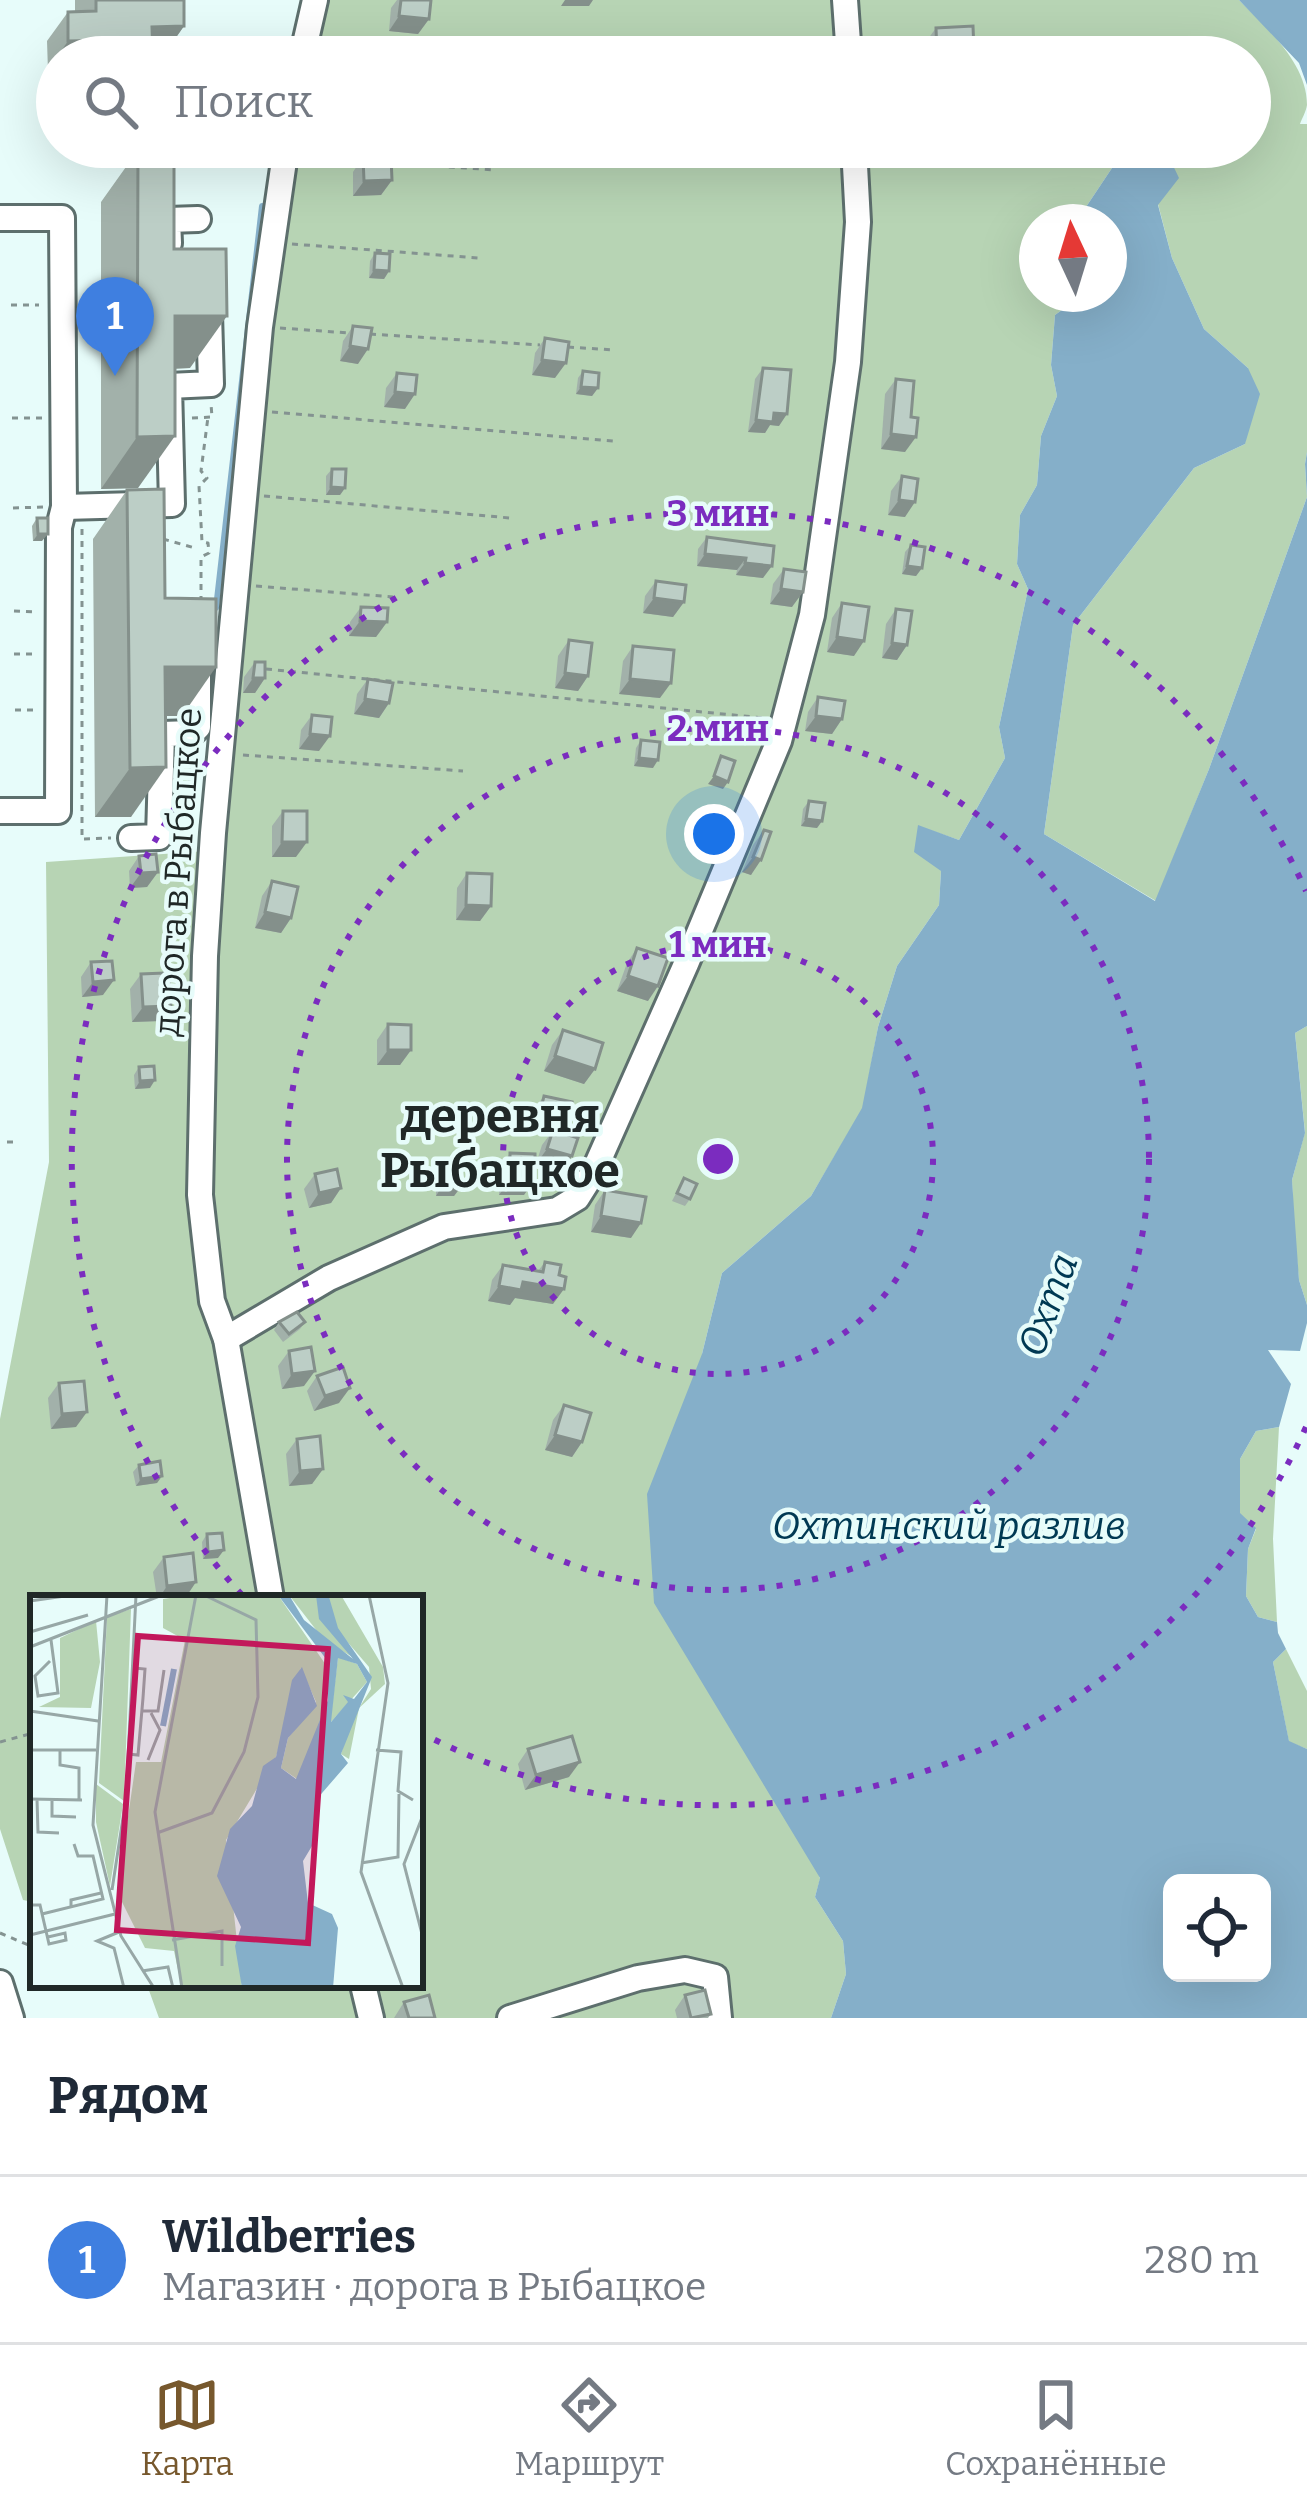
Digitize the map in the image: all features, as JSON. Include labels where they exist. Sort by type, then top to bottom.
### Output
[{"type":"street","points":[[307,36],[315,0]]},
{"type":"street","points":[[845,0],[848,36]]},
{"type":"street","name":"дорога в Рыбацкое","points":[[270,1595],[226,1339],[212,1301],[200,1196],[205,956],[220,753],[260,327],[283,168]]},
{"type":"street","points":[[226,1339],[329,1278],[444,1227],[557,1210],[577,1198],[594,1172],[779,741],[812,615],[848,362],[858,222],[855,168]]},
{"type":"street","points":[[0,218],[62,218],[64,507],[59,527],[58,811],[0,811]]},
{"type":"street","points":[[170,269],[168,220],[197,219]]},
{"type":"street","points":[[64,507],[172,504],[169,386],[211,385],[208,285]]},
{"type":"street","points":[[131,838],[159,837],[161,734],[192,734],[198,727],[198,632]]},
{"type":"street","points":[[510,2018],[638,1978],[685,1970],[715,1977],[719,2018]]},
{"type":"street","points":[[0,1983],[11,2018]]},
{"type":"street","points":[[364,1988],[371,2018]]},
{"type":"path","points":[[474,168],[496,170]]},
{"type":"path","points":[[272,243],[479,258]]},
{"type":"path","points":[[260,327],[543,346]]},
{"type":"path","points":[[567,347],[614,350]]},
{"type":"path","points":[[170,418],[212,417],[211,385]]},
{"type":"path","points":[[252,410],[613,441]]},
{"type":"path","points":[[198,632],[201,557],[210,548],[202,542],[200,486],[193,477],[201,471],[208,418]]},
{"type":"path","points":[[200,486],[207,478],[201,471]]},
{"type":"path","points":[[244,494],[510,518]]},
{"type":"path","points":[[13,508],[64,507]]},
{"type":"path","points":[[236,584],[393,597]]},
{"type":"path","points":[[229,665],[784,719]]},
{"type":"path","points":[[160,793],[188,793],[192,734]]},
{"type":"path","points":[[220,753],[463,771]]},
{"type":"path","points":[[7,1142],[16,1142]]},
{"type":"path","points":[[0,1742],[30,1734]]},
{"type":"path","points":[[0,1933],[30,1946]]},
{"type":"green space","points":[[314,0],[1239,0],[1272,34],[1300,74],[1307,105],[1300,124],[1307,124],[1307,497],[1156,901],[1044,834],[1073,625],[1194,468],[1245,444],[1248,368],[1204,329],[1172,258],[1158,204],[1164,168],[1271,168],[1271,36],[321,36],[329,2]]},
{"type":"green space","points":[[291,168],[1112,168],[1088,204],[1019,204],[1019,312],[1059,312],[1055,315],[1051,365],[1057,396],[1041,436],[1037,485],[1020,515],[1017,564],[1028,589],[999,727],[1005,758],[959,840],[918,826],[941,871],[939,905],[897,966],[878,1027],[863,1108],[811,1196],[722,1273],[702,1354],[820,1879],[815,1897],[843,1941],[846,1974],[831,2018],[159,2018],[148,1988],[423,1988],[423,1595],[30,1595],[30,1901],[23,1900],[0,1829],[0,1419],[49,1162],[46,862],[222,850],[271,315]]},
{"type":"green space","points":[[171,742],[196,742],[190,807],[172,806]]},
{"type":"green space","points":[[1307,1026],[1307,1305],[1299,1280],[1292,1180],[1305,1132],[1295,1033]]},
{"type":"green space","points":[[1279,1427],[1273,1539],[1277,1622],[1258,1617],[1246,1596],[1248,1549],[1256,1529],[1240,1514],[1240,1459],[1256,1431]]},
{"type":"green space","points":[[1286,1649],[1307,1691],[1307,1749],[1289,1742],[1273,1662]]},
{"type":"water","points":[[1239,0],[1307,0],[1307,85],[1299,63]]},
{"type":"water","name":"Охтинский разлив","points":[[1112,168],[1174,168],[1179,178],[1158,205],[1172,258],[1204,329],[1248,368],[1260,394],[1245,444],[1194,468],[1073,625],[1044,834],[1155,901],[1209,769],[1307,497],[1307,1026],[1295,1033],[1305,1133],[1292,1180],[1307,1323],[1300,1351],[1268,1350],[1291,1384],[1279,1427],[1256,1431],[1240,1459],[1240,1513],[1256,1528],[1248,1549],[1246,1596],[1258,1617],[1277,1622],[1286,1649],[1273,1662],[1289,1741],[1307,1749],[1307,2018],[831,2018],[846,1974],[843,1941],[815,1897],[820,1878],[654,1603],[647,1494],[702,1354],[722,1273],[811,1196],[862,1108],[878,1027],[897,966],[939,905],[941,871],[914,852],[918,825],[959,840],[1005,758],[999,727],[1028,589],[1017,564],[1020,515],[1037,485],[1041,436],[1057,396],[1051,365],[1055,315],[1127,312],[1127,204],[1088,204]]},
{"type":"building","points":[[96,0],[184,0],[184,26],[152,27],[152,36],[68,36],[68,12],[96,11]]},
{"type":"building","points":[[401,0],[431,0],[429,19],[399,16]]},
{"type":"building","points":[[973,26],[973,36],[936,36],[936,28]]},
{"type":"building","points":[[138,168],[174,168],[174,249],[226,249],[227,316],[175,316],[175,436],[137,437]]},
{"type":"building","points":[[363,168],[391,168],[392,180],[364,181]]},
{"type":"building","points":[[375,253],[390,254],[389,271],[374,270]]},
{"type":"building","points":[[353,326],[372,328],[368,349],[350,346]]},
{"type":"building","points":[[545,338],[569,342],[566,363],[542,360]]},
{"type":"building","points":[[763,368],[791,370],[787,414],[774,413],[773,422],[756,420]]},
{"type":"building","points":[[583,371],[599,373],[598,388],[581,387]]},
{"type":"building","points":[[397,373],[417,375],[415,394],[395,392]]},
{"type":"building","points":[[896,379],[914,381],[911,417],[918,418],[916,437],[891,434]]},
{"type":"building","points":[[332,469],[346,469],[345,488],[331,487]]},
{"type":"building","points":[[902,476],[918,479],[915,502],[899,500]]},
{"type":"building","points":[[164,489],[165,598],[216,599],[216,667],[165,667],[166,767],[130,768],[127,490]]},
{"type":"building","points":[[37,518],[48,518],[48,534],[38,534]]},
{"type":"building","points":[[707,537],[774,546],[772,566],[705,554]]},
{"type":"building","points":[[911,545],[925,547],[922,568],[907,566]]},
{"type":"building","points":[[784,569],[806,572],[803,592],[781,589]]},
{"type":"building","points":[[656,581],[686,585],[684,602],[654,598]]},
{"type":"building","points":[[842,603],[869,607],[864,641],[837,637]]},
{"type":"building","points":[[361,607],[388,608],[387,622],[360,621]]},
{"type":"building","points":[[896,609],[912,611],[907,645],[892,643]]},
{"type":"building","points":[[569,640],[592,643],[588,676],[565,673]]},
{"type":"building","points":[[633,646],[674,650],[671,683],[630,679]]},
{"type":"building","points":[[255,662],[265,662],[265,678],[253,678]]},
{"type":"building","points":[[368,679],[393,683],[389,703],[365,699]]},
{"type":"building","points":[[818,697],[845,701],[842,719],[816,716]]},
{"type":"building","points":[[312,715],[332,717],[330,736],[310,734]]},
{"type":"building","points":[[641,740],[660,742],[658,760],[639,758]]},
{"type":"building","points":[[721,756],[735,761],[728,782],[714,776]]},
{"type":"building","points":[[809,801],[825,803],[822,821],[806,819]]},
{"type":"building","points":[[283,811],[307,811],[307,842],[282,842]]},
{"type":"building","points":[[764,830],[771,832],[761,860],[753,857]]},
{"type":"building","points":[[156,854],[158,872],[141,873],[139,856]]},
{"type":"building","points":[[467,873],[492,874],[491,906],[466,905]]},
{"type":"building","points":[[272,881],[298,887],[291,918],[265,912]]},
{"type":"building","points":[[637,948],[668,958],[658,986],[628,976]]},
{"type":"building","points":[[112,961],[114,980],[93,982],[91,962]]},
{"type":"building","points":[[164,973],[171,1006],[143,1007],[141,974]]},
{"type":"building","points":[[388,1024],[411,1025],[411,1050],[388,1050]]},
{"type":"building","points":[[563,1030],[603,1043],[595,1069],[555,1056]]},
{"type":"building","points":[[154,1066],[155,1080],[140,1081],[139,1067]]},
{"type":"building","points":[[544,1096],[572,1102],[568,1119],[540,1113]]},
{"type":"building","points":[[553,1130],[578,1138],[572,1156],[547,1149]]},
{"type":"building","points":[[510,1153],[535,1154],[535,1180],[510,1180]]},
{"type":"building","points":[[337,1169],[341,1188],[319,1193],[315,1174]]},
{"type":"building","points":[[441,1169],[459,1169],[460,1188],[441,1188]]},
{"type":"building","points":[[684,1178],[697,1184],[690,1199],[677,1193]]},
{"type":"building","points":[[605,1190],[646,1197],[641,1223],[601,1216]]},
{"type":"building","points":[[545,1262],[561,1265],[564,1289],[523,1282],[521,1290],[499,1286],[503,1265],[543,1272]]},
{"type":"building","points":[[297,1312],[305,1322],[289,1334],[279,1322]]},
{"type":"building","points":[[311,1347],[315,1371],[292,1374],[289,1351]]},
{"type":"building","points":[[343,1367],[350,1388],[325,1396],[317,1376]]},
{"type":"building","points":[[84,1381],[87,1412],[62,1414],[59,1383]]},
{"type":"building","points":[[564,1405],[591,1413],[582,1442],[555,1435]]},
{"type":"building","points":[[320,1436],[323,1469],[300,1471],[297,1439]]},
{"type":"building","points":[[160,1461],[162,1476],[141,1479],[139,1465]]},
{"type":"building","points":[[222,1533],[224,1550],[208,1552],[207,1534]]},
{"type":"building","points":[[193,1553],[196,1582],[167,1586],[164,1557]]},
{"type":"building","points":[[572,1736],[580,1762],[536,1775],[528,1749]]},
{"type":"building","points":[[705,1990],[711,2014],[691,2018],[685,1995]]},
{"type":"building","points":[[429,1995],[435,2018],[409,2018],[404,2002]]},
{"type":"waterway","points":[[216,608],[262,206]]},
{"type":"place","name":"Wildberries","points":[[115,376]]},
{"type":"district","name":"деревня Рыбацкое","points":[[500,1144]]},
{"type":"water label","name":"Охта","points":[[1048,1305]]}]
